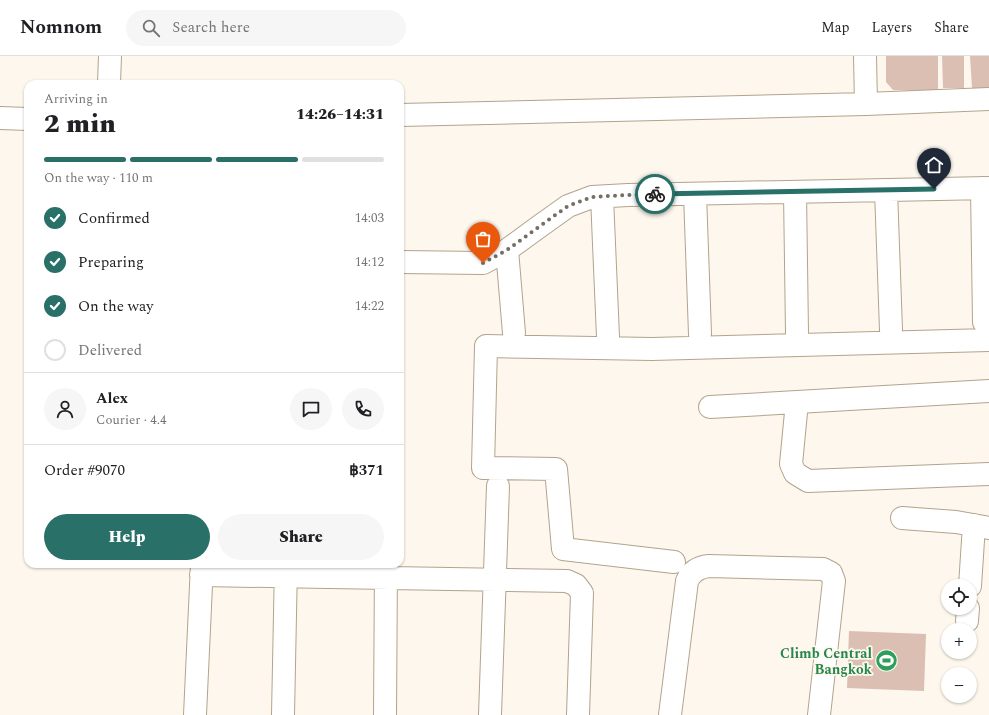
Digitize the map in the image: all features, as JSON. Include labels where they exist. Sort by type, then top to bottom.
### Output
[{"type":"street","points":[[108,80],[110,56]]},
{"type":"street","points":[[865,56],[866,104]]},
{"type":"street","points":[[404,115],[866,104],[989,99]]},
{"type":"street","points":[[0,118],[24,120]]},
{"type":"street","points":[[404,262],[483,263],[507,250],[568,206],[592,197],[985,188],[986,331],[652,349],[486,346],[483,468],[556,469],[563,549],[674,562]]},
{"type":"street","points":[[886,190],[891,330]]},
{"type":"street","points":[[795,192],[797,333]]},
{"type":"street","points":[[696,194],[700,334]]},
{"type":"street","points":[[602,197],[608,336]]},
{"type":"street","points":[[507,250],[514,333]]},
{"type":"street","points":[[710,407],[989,391]]},
{"type":"street","points":[[797,402],[791,464],[795,473],[808,481],[989,474]]},
{"type":"street","points":[[490,715],[498,486]]},
{"type":"street","points":[[902,518],[981,526],[971,579]]},
{"type":"street","points":[[670,715],[687,581],[690,575],[697,570],[709,566],[823,569],[831,573],[834,581],[819,715]]},
{"type":"street","points":[[195,715],[201,569],[386,571],[495,580],[567,581],[576,585],[582,593],[578,715]]},
{"type":"street","points":[[283,715],[286,570]]},
{"type":"street","points":[[384,715],[386,571]]},
{"type":"building","points":[[886,56],[938,56],[938,91],[893,90],[886,82]]},
{"type":"building","points":[[942,56],[964,56],[964,88],[943,88]]},
{"type":"building","points":[[970,56],[989,56],[989,88],[972,88]]},
{"type":"building","name":"Climb Central Bangkok","points":[[849,631],[926,634],[924,691],[847,688]]},
{"type":"way so far","points":[[483,263],[507,250],[568,206],[592,197],[655,194]]},
{"type":"place","name":"Climb Central Bangkok","points":[[887,661]]},
{"type":"route","points":[[655,194],[934,189]]}]
